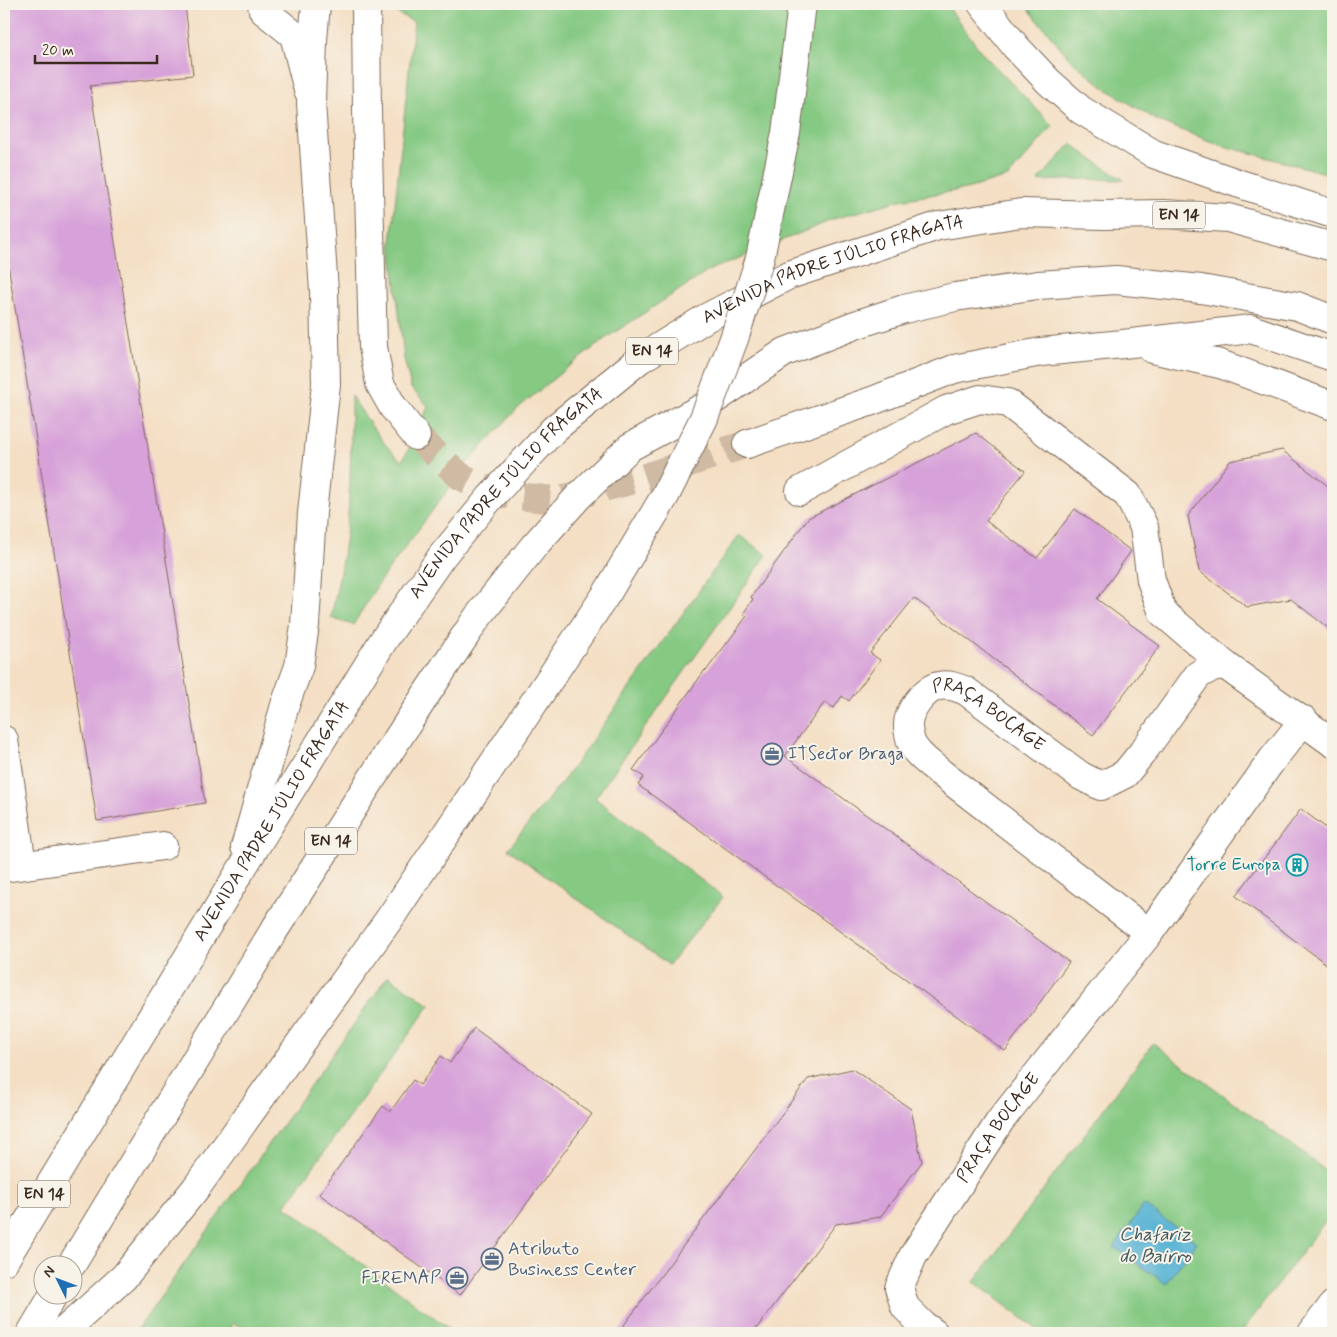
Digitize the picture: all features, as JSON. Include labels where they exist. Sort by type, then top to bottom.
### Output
[{"type":"main road","points":[[262,4],[263,10],[294,35],[311,103]]},
{"type":"main road","points":[[236,878],[285,705],[299,666],[306,625],[312,513],[326,384],[324,291],[311,103],[312,40],[316,4]]},
{"type":"main road","points":[[366,4],[366,111],[373,348],[380,384],[393,407],[416,436]]},
{"type":"main road","points":[[62,1333],[124,1277],[196,1188],[390,918],[607,593],[665,496],[704,418],[734,339],[760,258],[786,133],[802,4]]},
{"type":"main road","points":[[982,4],[1022,54],[1049,82],[1081,110],[1154,154],[1333,214]]},
{"type":"main road","points":[[1154,154],[1333,195]]},
{"type":"main road","name":"AVENIDA PADRE JÚLIO FRAGATA","points":[[4,1261],[236,878],[383,641],[442,556],[490,498],[554,430],[640,358],[706,318],[789,274],[938,226],[1021,213],[1163,214],[1228,218],[1333,247]]},
{"type":"main road","name":"EN 14","points":[[78,1254],[273,932],[477,618],[534,546],[578,497],[630,447],[702,408],[785,352],[904,309],[955,297],[1038,285],[1116,280],[1201,289],[1297,306],[1333,320]]},
{"type":"main road","points":[[747,444],[872,401],[954,369],[1041,352],[1251,329],[1333,357]]},
{"type":"main road","points":[[1123,344],[1164,350],[1220,364],[1333,406]]},
{"type":"main road","points":[[800,491],[946,410],[980,400],[1008,403],[1128,495],[1144,527],[1151,580],[1163,613],[1225,665],[1304,720],[1333,743]]},
{"type":"main road","name":"PRAÇA BOCAGE","points":[[1149,933],[941,773],[921,755],[912,744],[908,727],[912,712],[921,698],[931,689],[950,685],[966,691],[1081,776],[1101,786],[1124,774],[1142,753],[1198,675],[1212,667],[1225,665]]},
{"type":"main road","name":"PRAÇA BOCAGE","points":[[934,1333],[905,1307],[899,1288],[914,1256],[1000,1121],[1149,933],[1272,760],[1304,720]]},
{"type":"main road","points":[[4,740],[13,867],[163,846]]},
{"type":"main road","points":[[30,1333],[48,1304]]},
{"type":"main road","points":[[1312,1333],[1333,1305]]},
{"type":"green space","points":[[398,4],[946,4],[982,53],[1053,126],[1008,177],[966,189],[900,200],[837,218],[710,270],[609,336],[517,409],[470,460],[380,581],[353,625],[331,618],[339,580],[348,515],[351,396],[381,439],[402,461],[416,436],[428,406],[411,388],[404,358],[391,244],[414,22],[397,13]]},
{"type":"green space","points":[[1025,4],[1333,4],[1333,175],[1220,145],[1158,121],[1105,88],[1072,61]]},
{"type":"green space","points":[[1071,144],[1099,164],[1124,180],[1038,181]]},
{"type":"green space","points":[[739,535],[767,555],[595,798],[723,897],[669,965],[508,849],[566,777]]},
{"type":"green space","points":[[388,976],[430,1005],[285,1206],[455,1333],[253,1333],[233,1323],[227,1333],[135,1333]]},
{"type":"green space","points":[[1153,1043],[1333,1176],[1333,1211],[1241,1333],[1042,1333],[974,1282]]},
{"type":"water","name":"Chafariz do Bairro","points":[[1144,1205],[1197,1242],[1166,1284],[1114,1247]]},
{"type":"building","points":[[4,4],[185,4],[193,75],[90,86],[205,803],[97,821],[4,239]]},
{"type":"building","points":[[976,433],[1025,471],[986,521],[1037,558],[1075,509],[1131,551],[1097,599],[1160,646],[1093,735],[914,598],[870,653],[880,660],[849,701],[842,696],[834,708],[825,702],[785,756],[1069,962],[1005,1051],[638,785],[644,777],[633,770],[705,670],[747,616],[743,614],[753,599],[751,597],[808,518]]},
{"type":"building","points":[[1282,450],[1333,490],[1333,632],[1291,599],[1247,607],[1199,571],[1188,516],[1230,461]]},
{"type":"building","name":"Torre Europa","points":[[1301,809],[1333,833],[1333,969],[1236,896]]},
{"type":"building","points":[[474,1028],[592,1114],[460,1295],[319,1194],[383,1106],[390,1112],[413,1080],[420,1085],[441,1056],[450,1063]]},
{"type":"building","points":[[852,1069],[911,1109],[922,1162],[880,1217],[836,1224],[753,1333],[618,1333],[808,1079]]},
{"type":"tunnel","points":[[416,436],[460,476],[496,494],[557,500],[642,478],[747,444]]},
{"type":"place","name":"ITSector Braga","points":[[772,754]]},
{"type":"place","name":"Torre Europa","points":[[1297,865]]},
{"type":"place","name":"Atributo Business Center","points":[[492,1259]]},
{"type":"place","name":"FIREMAP","points":[[457,1278]]}]
